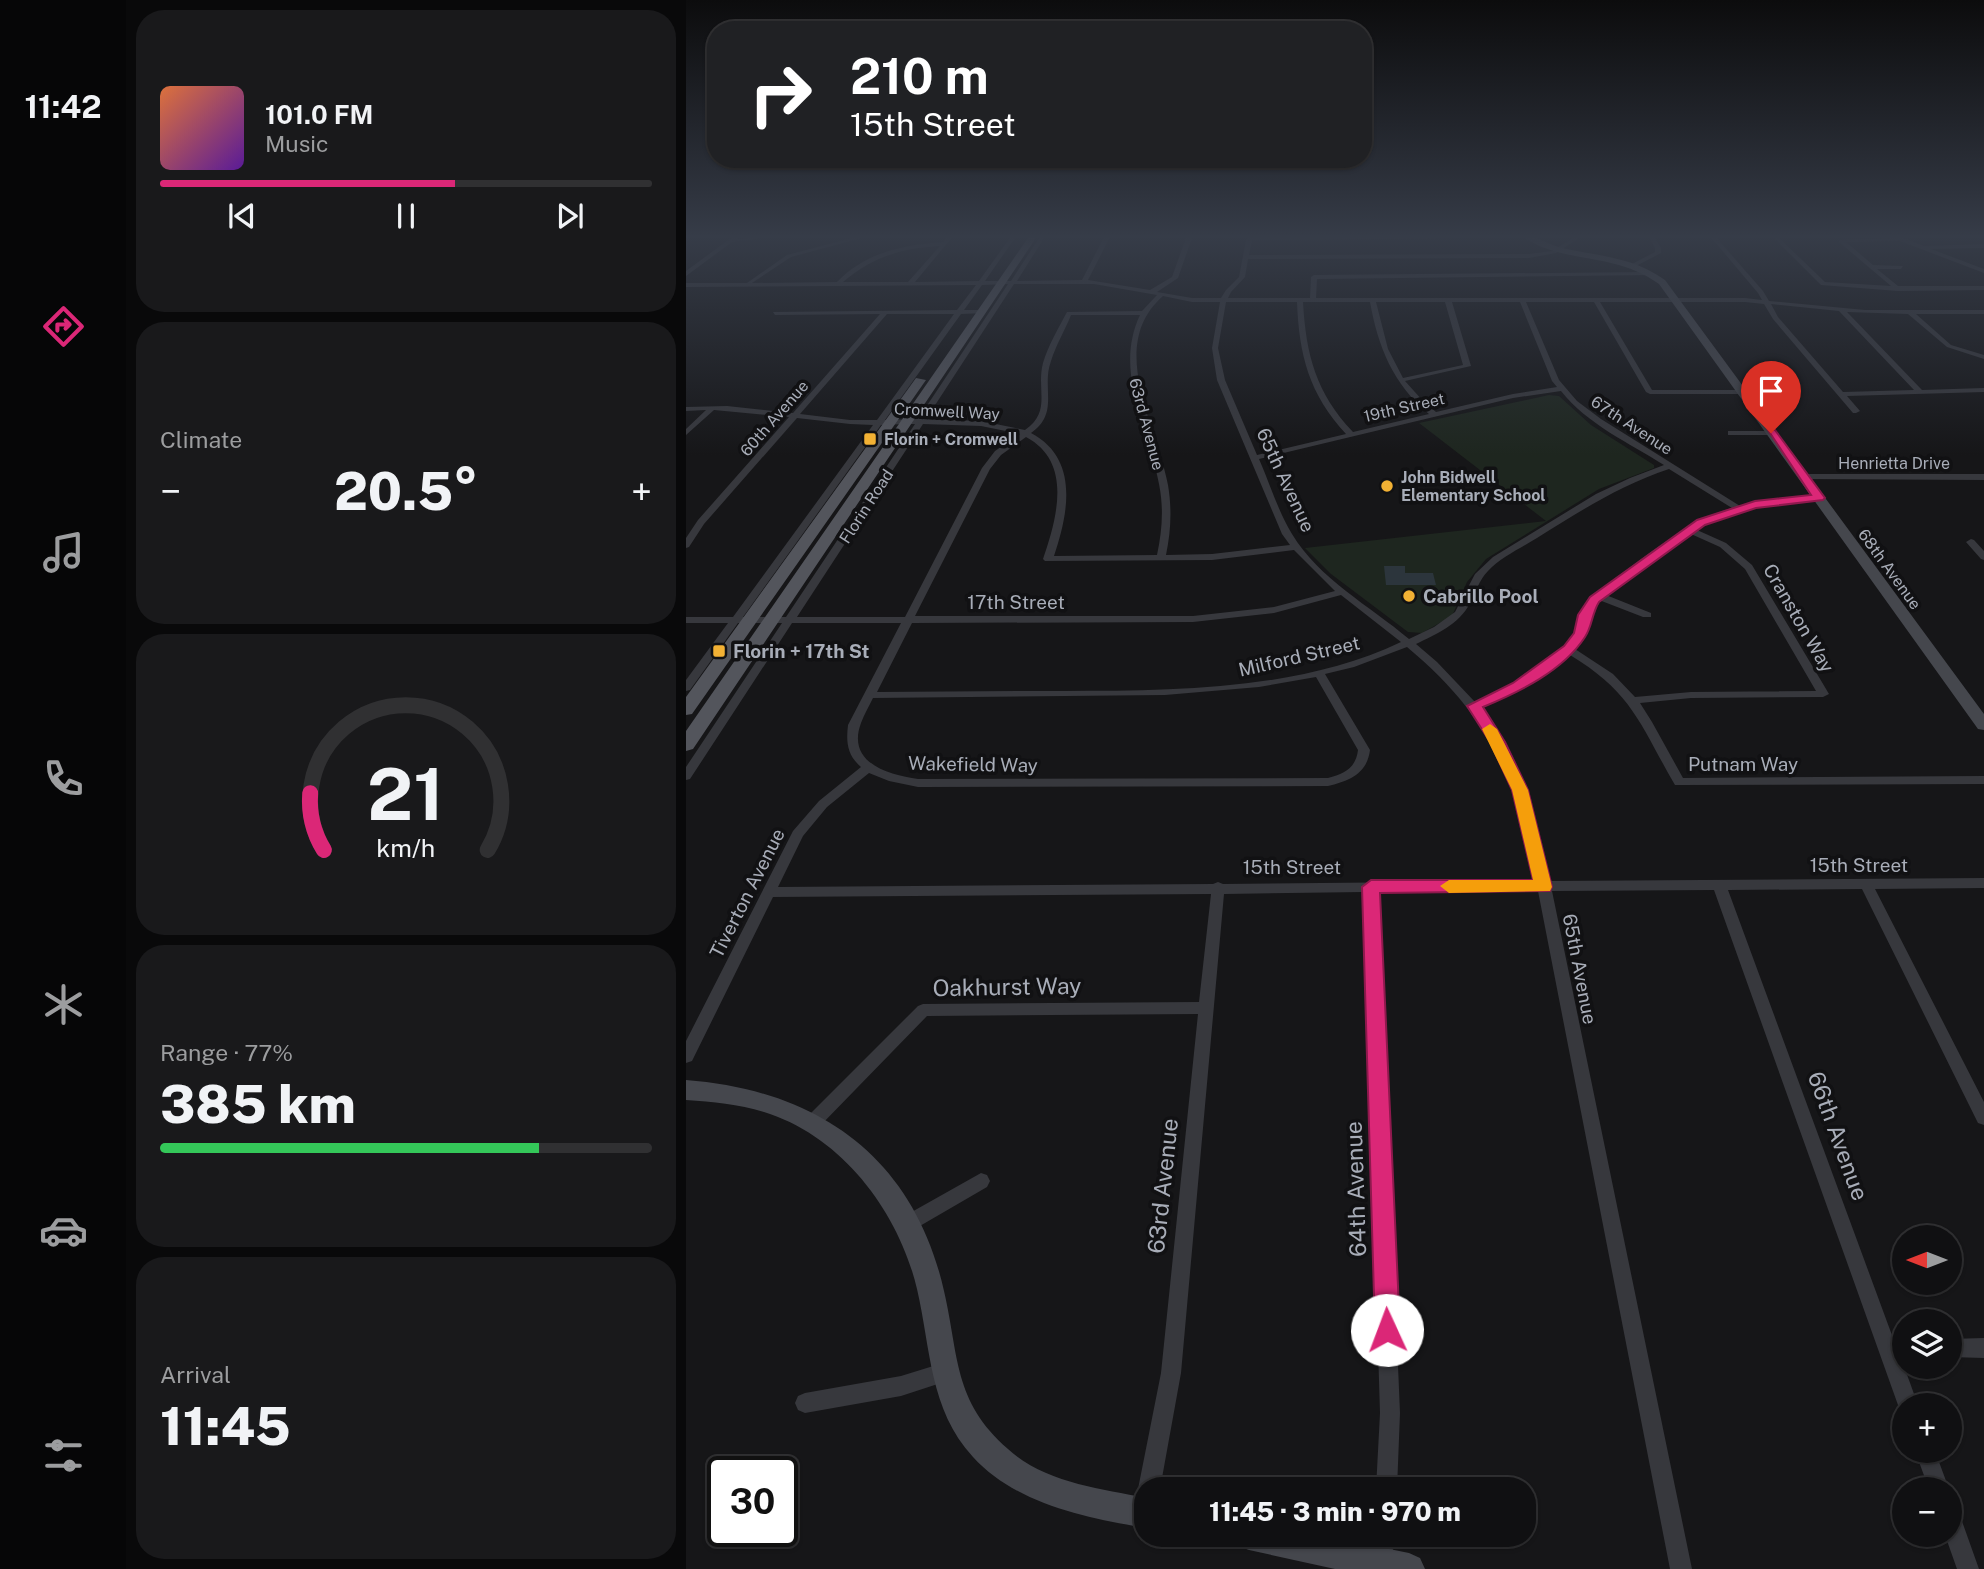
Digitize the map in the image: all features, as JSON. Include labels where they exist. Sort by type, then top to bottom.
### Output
[{"type":"main road","name":"Florin Road","points":[[686,710],[742,620],[967,308]]},
{"type":"main road","name":"Florin Road","points":[[686,745],[781,620],[914,422],[985,308]]},
{"type":"street","name":"Florin Road","points":[[914,422],[990,308]]},
{"type":"street","name":"63rd Avenue","points":[[1147,308],[1135,341],[1132,361],[1167,501],[1169,529],[1161,558]]},
{"type":"street","name":"65th Avenue","points":[[1222,308],[1215,348],[1217,368],[1254,458],[1296,547],[1342,592],[1448,676],[1475,706],[1498,742],[1520,790],[1544,887],[1681,1569]]},
{"type":"street","points":[[1300,308],[1301,340],[1308,368],[1335,418],[1351,434]]},
{"type":"street","points":[[1374,308],[1380,341],[1402,380],[1434,414]]},
{"type":"street","points":[[1402,380],[1467,366],[1450,308]]},
{"type":"street","name":"67th Avenue","points":[[1526,308],[1562,389],[1598,421],[1738,508]]},
{"type":"street","points":[[1601,308],[1650,392],[1742,392]]},
{"type":"street","name":"68th Avenue","points":[[1679,308],[1984,725]]},
{"type":"street","points":[[1769,308],[1774,318],[1856,411]]},
{"type":"street","points":[[1826,308],[1910,313],[1984,313]]},
{"type":"street","points":[[1841,310],[1920,392]]},
{"type":"street","name":"60th Avenue","points":[[686,545],[701,522],[886,312]]},
{"type":"street","points":[[775,313],[982,312]]},
{"type":"street","points":[[867,768],[854,753],[851,733],[986,468],[998,453],[1026,433],[1044,414],[1046,364],[1069,313],[1145,313]]},
{"type":"street","points":[[1910,313],[1949,346],[1984,357]]},
{"type":"street","name":"19th Street","points":[[1254,458],[1513,396],[1562,389]]},
{"type":"street","points":[[1841,394],[1984,390]]},
{"type":"street","points":[[686,433],[712,408]]},
{"type":"street","name":"Cromwell Way","points":[[686,409],[712,408],[885,422],[976,423],[1026,433],[1047,448],[1062,483],[1063,510],[1048,559],[1231,556],[1296,547]]},
{"type":"street","points":[[1731,433],[1771,433]]},
{"type":"street","name":"Milford Street","points":[[869,695],[1192,692],[1262,685],[1320,673],[1409,643],[1459,615],[1466,607],[1479,575],[1496,560],[1600,494],[1670,466]]},
{"type":"street","name":"Henrietta Drive","points":[[1804,477],[1984,477]]},
{"type":"street","points":[[1475,706],[1518,687],[1568,649],[1581,634],[1588,607],[1599,596],[1690,530],[1738,508],[1773,501],[1819,498]]},
{"type":"street","name":"Cranston Way","points":[[1635,700],[1691,695],[1823,694],[1749,567],[1723,545],[1690,530]]},
{"type":"street","points":[[1984,542],[1971,542],[1984,557]]},
{"type":"street","name":"17th Street","points":[[686,620],[1224,617],[1298,605],[1342,592]]},
{"type":"street","points":[[1599,596],[1647,615]]},
{"type":"street","name":"Florin Road","points":[[686,688],[742,620]]},
{"type":"street","name":"Florin Road","points":[[686,776],[781,620]]},
{"type":"street","name":"Putnam Way","points":[[1568,649],[1607,672],[1635,700],[1679,782],[1984,780]]},
{"type":"street","name":"Wakefield Way","points":[[867,768],[887,777],[918,783],[1338,780],[1357,769],[1364,757],[1364,750],[1320,673]]},
{"type":"street","name":"Tiverton Avenue","points":[[686,1056],[768,891],[809,818],[838,790],[867,768]]},
{"type":"street","name":"15th Street","points":[[768,891],[1984,883]]},
{"type":"street","points":[[1866,884],[1984,1118]]},
{"type":"street","name":"66th Avenue","points":[[1719,885],[1892,1338]]},
{"type":"street","name":"63rd Avenue","points":[[1151,1477],[1171,1373],[1218,887]]},
{"type":"street","name":"64th Avenue","points":[[1371,887],[1390,1399],[1387,1477]]},
{"type":"street","name":"Oakhurst Way","points":[[813,1122],[923,1010],[1206,1008]]},
{"type":"street","points":[[686,1090],[716,1091],[766,1102],[813,1122],[856,1153],[875,1173],[907,1224],[930,1287],[943,1373],[965,1423],[983,1447],[1009,1470],[1040,1488],[1134,1502]]},
{"type":"street","points":[[907,1224],[981,1181]]},
{"type":"street","points":[[1962,1348],[1984,1348]]},
{"type":"street","points":[[805,1403],[901,1386],[943,1373]]},
{"type":"street","points":[[1330,1547],[1391,1556]]},
{"type":"street","points":[[1960,1547],[1968,1569]]},
{"type":"shaded area","points":[[1549,395],[1559,396],[1591,425],[1654,465],[1654,468],[1599,489],[1486,559],[1467,582],[1452,616],[1422,633],[1408,632],[1331,574],[1305,548],[1546,521],[1419,423]]},
{"type":"shaded area","points":[[1384,566],[1405,566],[1405,573],[1433,573],[1436,585],[1386,585]]},
{"type":"slow traffic","points":[[1449,886],[1544,887],[1520,790],[1490,729]]},
{"type":"place","name":"Florin + Cromwell","points":[[870,439]]},
{"type":"place","name":"John Bidwell Elementary School","points":[[1387,486]]},
{"type":"place","name":"Cabrillo Pool","points":[[1409,596]]},
{"type":"place","name":"Florin + 17th St","points":[[719,651]]},
{"type":"route","points":[[1387,1330],[1371,887],[1544,887],[1520,790],[1498,742],[1475,706],[1518,687],[1568,649],[1581,634],[1584,615],[1594,599],[1701,523],[1732,510],[1773,501],[1819,498],[1771,433]]}]
